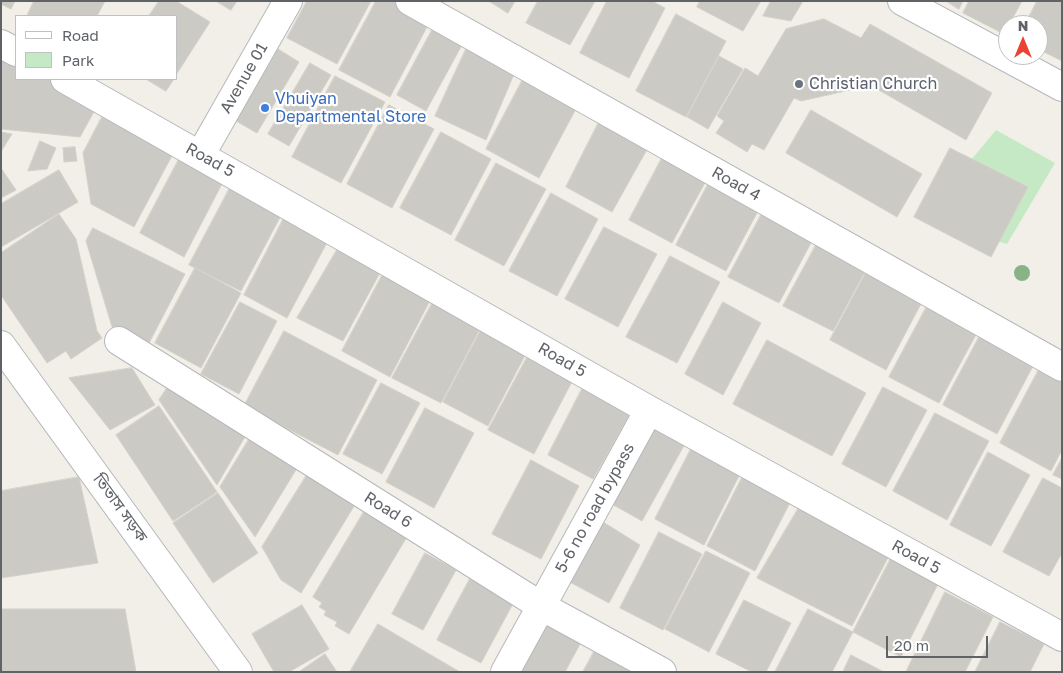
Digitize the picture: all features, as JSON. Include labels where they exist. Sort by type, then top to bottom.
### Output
[{"type":"street","name":"Avenue 01","points":[[201,154],[288,1]]},
{"type":"street","name":"Road 4","points":[[410,1],[1062,367]]},
{"type":"street","points":[[902,1],[1062,87]]},
{"type":"street","points":[[1,44],[15,51]]},
{"type":"street","name":"Road 5","points":[[66,80],[201,154],[650,410],[1062,637]]},
{"type":"street","name":"Road 6","points":[[119,342],[540,606],[662,672]]},
{"type":"street","name":"তিতাস সড়ক","points":[[1,345],[238,672]]},
{"type":"street","name":"5-6 no road bypass","points":[[505,672],[650,410]]},
{"type":"green space","points":[[996,130],[1055,163],[1007,244],[922,219]]},
{"type":"building","points":[[1,1],[15,1],[11,9],[1,4]]},
{"type":"building","points":[[34,1],[105,1],[98,15],[27,15]]},
{"type":"building","points":[[159,1],[176,1],[210,22],[178,72],[178,15],[150,15]]},
{"type":"building","points":[[216,1],[237,1],[231,10]]},
{"type":"building","points":[[307,1],[371,1],[337,64],[287,38]]},
{"type":"building","points":[[376,1],[424,1],[437,8],[390,97],[339,70]]},
{"type":"building","points":[[489,1],[515,1],[508,13]]},
{"type":"building","points":[[538,1],[595,1],[570,45],[526,23]]},
{"type":"building","points":[[607,1],[652,1],[665,8],[629,78],[580,53]]},
{"type":"building","points":[[700,1],[761,1],[743,31],[697,7]]},
{"type":"building","points":[[771,1],[803,1],[791,21],[763,16]]},
{"type":"building","points":[[946,1],[963,1],[959,9]]},
{"type":"building","points":[[969,1],[1022,1],[1014,15],[998,15],[998,31],[963,13]]},
{"type":"building","points":[[1037,1],[1062,1],[1062,61],[1048,54],[1048,15],[1030,15]]},
{"type":"building","points":[[676,14],[726,41],[686,117],[636,91]]},
{"type":"building","name":"Christian Church","points":[[824,19],[861,38],[870,24],[992,93],[966,140],[863,81],[859,88],[801,101],[794,98],[764,150],[752,144],[747,152],[716,133],[724,121],[717,116],[745,68],[758,76],[786,29]]},
{"type":"building","points":[[432,30],[462,45],[426,111],[397,95]]},
{"type":"building","points":[[1,48],[15,55],[15,80],[60,80],[100,101],[80,137],[1,129]]},
{"type":"building","points":[[278,49],[299,62],[257,133],[236,121]]},
{"type":"building","points":[[466,49],[515,72],[486,140],[435,116]]},
{"type":"building","points":[[719,56],[743,69],[708,129],[687,117]]},
{"type":"building","points":[[310,63],[331,75],[289,146],[268,134]]},
{"type":"building","points":[[531,64],[585,92],[539,178],[486,149]]},
{"type":"building","points":[[335,76],[385,102],[341,183],[292,157]]},
{"type":"building","points":[[148,80],[173,80],[166,91]]},
{"type":"building","points":[[389,105],[434,129],[392,208],[347,184]]},
{"type":"building","points":[[605,110],[654,137],[612,212],[566,187]]},
{"type":"building","points":[[811,110],[922,174],[897,217],[786,153]]},
{"type":"building","points":[[103,115],[174,152],[134,227],[91,204],[83,153]]},
{"type":"building","points":[[1,132],[12,134],[2,150],[1,150]]},
{"type":"building","points":[[441,132],[491,159],[451,235],[400,208]]},
{"type":"building","points":[[40,141],[56,148],[47,169],[28,171]]},
{"type":"building","points":[[75,147],[77,161],[64,162],[63,148]]},
{"type":"building","points":[[950,148],[1028,187],[991,257],[914,217]]},
{"type":"building","points":[[663,156],[707,179],[672,243],[629,220]]},
{"type":"building","points":[[180,157],[224,180],[184,257],[140,233]]},
{"type":"building","points":[[496,163],[546,189],[504,266],[455,240]]},
{"type":"building","points":[[1,168],[16,190],[1,198]]},
{"type":"building","points":[[59,170],[78,202],[1,247],[1,204]]},
{"type":"building","points":[[715,171],[765,198],[726,271],[676,245]]},
{"type":"building","points":[[233,182],[285,208],[241,291],[189,265]]},
{"type":"building","points":[[551,193],[598,219],[557,296],[509,271]]},
{"type":"building","points":[[770,198],[821,224],[779,303],[728,277]]},
{"type":"building","points":[[287,212],[331,235],[287,318],[244,295]]},
{"type":"building","points":[[59,214],[76,239],[97,331],[102,338],[71,359],[66,351],[47,363],[1,295],[1,253]]},
{"type":"building","points":[[604,227],[657,254],[618,327],[565,299]]},
{"type":"building","points":[[93,228],[185,274],[147,347],[113,330],[86,241]]},
{"type":"building","points":[[823,232],[872,258],[833,331],[783,306]]},
{"type":"building","points":[[341,243],[382,269],[343,341],[297,318]]},
{"type":"building","points":[[876,253],[932,283],[886,370],[830,340]]},
{"type":"building","points":[[670,256],[720,282],[677,363],[626,337]]},
{"type":"building","points":[[195,268],[241,293],[201,368],[155,343]]},
{"type":"building","points":[[386,268],[434,293],[390,377],[342,351]]},
{"type":"building","points":[[935,291],[985,318],[939,403],[889,377]]},
{"type":"building","points":[[437,294],[485,319],[441,403],[392,378]]},
{"type":"building","points":[[240,302],[277,321],[239,394],[201,374]]},
{"type":"building","points":[[723,302],[761,323],[723,395],[685,374]]},
{"type":"building","points":[[486,320],[531,344],[488,426],[443,402]]},
{"type":"building","points":[[987,322],[1041,351],[997,434],[943,405]]},
{"type":"building","points":[[284,331],[377,380],[338,455],[244,406]]},
{"type":"building","points":[[767,340],[866,393],[832,456],[733,404]]},
{"type":"building","points":[[531,350],[576,374],[534,454],[488,430]]},
{"type":"building","points":[[1047,354],[1062,362],[1062,450],[1051,471],[1000,443]]},
{"type":"building","points":[[132,368],[155,405],[110,430],[69,378]]},
{"type":"building","points":[[381,383],[420,403],[382,474],[343,454]]},
{"type":"building","points":[[585,383],[631,412],[593,479],[548,455]]},
{"type":"building","points":[[883,387],[927,410],[886,487],[842,464]]},
{"type":"building","points":[[167,388],[246,435],[217,485],[159,400]]},
{"type":"building","points":[[159,406],[217,492],[173,521],[116,435]]},
{"type":"building","points":[[425,408],[474,433],[434,508],[386,482]]},
{"type":"building","points":[[935,413],[989,441],[947,520],[893,491]]},
{"type":"building","points":[[645,419],[686,442],[642,521],[601,498]]},
{"type":"building","points":[[254,431],[302,460],[255,537],[220,487]]},
{"type":"building","points":[[694,443],[743,468],[704,545],[655,519]]},
{"type":"building","points":[[988,452],[1030,475],[991,546],[950,525]]},
{"type":"building","points":[[1062,458],[1062,479],[1053,475]]},
{"type":"building","points":[[531,460],[579,486],[541,559],[492,534]]},
{"type":"building","points":[[749,464],[797,489],[755,571],[707,546]]},
{"type":"building","points":[[308,473],[356,503],[301,593],[281,580],[262,547]]},
{"type":"building","points":[[79,477],[98,563],[1,578],[1,491]]},
{"type":"building","points":[[1043,478],[1062,488],[1062,553],[1049,576],[1003,552]]},
{"type":"building","points":[[218,493],[258,553],[213,583],[173,523]]},
{"type":"building","points":[[801,504],[892,550],[852,626],[757,578]]},
{"type":"building","points":[[365,510],[408,535],[349,634],[335,626],[337,622],[324,615],[326,611],[319,607],[322,603],[313,597]]},
{"type":"building","points":[[595,517],[640,545],[609,603],[566,580]]},
{"type":"building","points":[[659,532],[702,554],[663,630],[620,608]]},
{"type":"building","points":[[706,551],[750,573],[709,652],[665,629]]},
{"type":"building","points":[[425,553],[456,570],[423,630],[392,614]]},
{"type":"building","points":[[892,556],[940,580],[901,657],[853,632]]},
{"type":"building","points":[[479,562],[523,585],[481,663],[437,640]]},
{"type":"building","points":[[945,592],[993,617],[965,672],[906,672]]},
{"type":"building","points":[[744,600],[791,623],[766,672],[752,672],[716,654]]},
{"type":"building","points":[[302,605],[329,649],[289,672],[274,672],[252,634]]},
{"type":"building","points":[[541,608],[586,633],[565,672],[507,672]]},
{"type":"building","points":[[1,609],[125,609],[136,672],[1,672]]},
{"type":"building","points":[[808,609],[853,632],[832,672],[775,672]]},
{"type":"building","points":[[1000,622],[1044,644],[1030,672],[975,672]]},
{"type":"building","points":[[378,624],[460,672],[350,672]]},
{"type":"building","points":[[596,648],[635,672],[583,672]]},
{"type":"building","points":[[325,654],[337,672],[299,672]]},
{"type":"building","points":[[851,655],[884,672],[843,672]]},
{"type":"place","name":"Christian Church","points":[[799,84]]},
{"type":"place","name":"Vhuiyan Departmental Store","points":[[265,108]]}]
